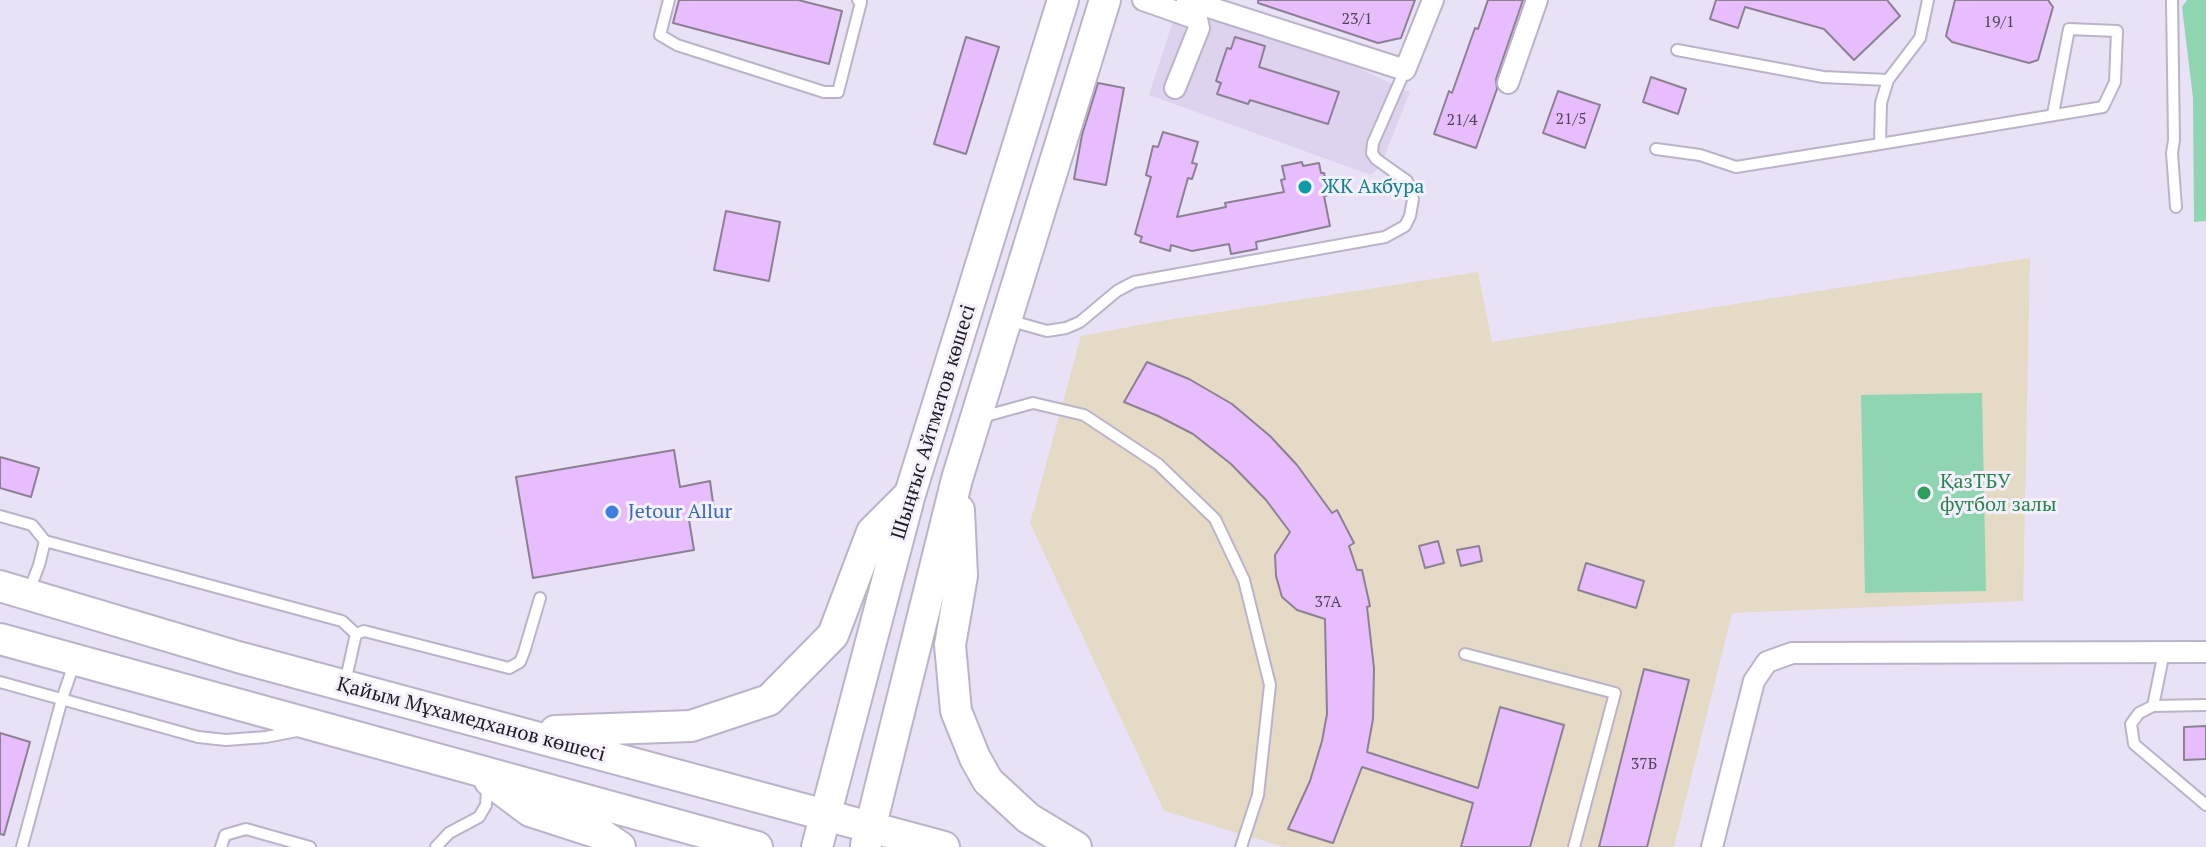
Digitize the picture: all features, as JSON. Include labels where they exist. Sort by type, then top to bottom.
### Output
[{"type":"main road","name":"Шыңғыс Айтматов көшесі","points":[[817,847],[910,494],[1063,0]]},
{"type":"main road","name":"Шыңғыс Айтматов көшесі","points":[[868,837],[957,479],[1105,0]]},
{"type":"main road","points":[[957,479],[962,576],[950,645],[956,711],[988,781],[1028,818],[1076,847]]},
{"type":"main road","points":[[513,731],[691,726],[769,700],[833,635],[872,532],[910,494]]},
{"type":"main road","name":"Қайым Мұхамедханов көшесі","points":[[14,590],[238,657],[825,815],[868,837],[944,847]]},
{"type":"main road","points":[[0,639],[757,847]]},
{"type":"main road","points":[[479,772],[530,811],[601,834],[620,847]]},
{"type":"street","points":[[1143,0],[1197,19],[1199,28],[1175,88]]},
{"type":"street","points":[[1199,2],[1405,70],[1433,0]]},
{"type":"street","points":[[1508,83],[1537,0]]},
{"type":"street","points":[[1712,847],[1754,681],[1767,662],[1792,653],[2206,652]]},
{"type":"lane","points":[[669,0],[660,35],[677,45],[824,92],[838,92],[861,2],[858,0]]},
{"type":"lane","points":[[1880,144],[1881,103],[1888,80],[1920,38],[1928,0]]},
{"type":"lane","points":[[2172,0],[2172,153],[2176,207]]},
{"type":"lane","points":[[1656,149],[1700,155],[1736,167],[2103,107],[2115,82],[2117,31],[2069,29],[2053,114]]},
{"type":"lane","points":[[1677,50],[1823,77],[1888,80]]},
{"type":"lane","points":[[1006,319],[1047,331],[1066,328],[1080,322],[1117,291],[1134,282],[1385,237],[1405,226],[1413,199],[1407,181],[1372,153],[1373,143],[1405,70]]},
{"type":"lane","points":[[976,419],[1033,403],[1084,415],[1158,464],[1215,519],[1244,580],[1270,685],[1258,795],[1241,847]]},
{"type":"lane","points":[[0,516],[32,525],[45,541],[342,621],[356,634]]},
{"type":"lane","points":[[14,590],[39,565],[45,541]]},
{"type":"lane","points":[[356,634],[364,631],[509,668],[520,662],[540,598]]},
{"type":"lane","points":[[344,686],[356,634]]},
{"type":"lane","points":[[2153,706],[2164,652]]},
{"type":"lane","points":[[1465,654],[1615,693],[1574,847]]},
{"type":"lane","points":[[22,847],[75,659]]},
{"type":"lane","points":[[0,682],[198,737],[226,740],[266,737],[316,727]]},
{"type":"lane","points":[[2206,705],[2153,706],[2139,713],[2131,724],[2134,744],[2206,805]]},
{"type":"lane","points":[[436,847],[449,833],[479,817],[486,805],[487,790],[479,772]]},
{"type":"lane","points":[[2193,794],[2206,793]]},
{"type":"lane","points":[[221,847],[225,835],[246,829],[310,847]]},
{"type":"shaded area","points":[[1180,0],[1210,0],[1410,92],[1380,167],[1371,175],[1149,95]]},
{"type":"shaded area","points":[[2030,258],[2023,601],[1732,613],[1674,847],[1284,847],[1164,811],[1030,523],[1081,336],[1478,272],[1492,342]]},
{"type":"green space","points":[[2187,0],[2206,0],[2206,221],[2194,222],[2193,98],[2182,7]]},
{"type":"green space","name":"ҚазТБУ футбол залы","points":[[1982,393],[1986,591],[1865,593],[1861,395]]},
{"type":"building","points":[[679,0],[798,0],[842,11],[829,64],[673,23]]},
{"type":"building","points":[[1258,0],[1415,0],[1401,38],[1378,43],[1258,3]]},
{"type":"building","points":[[1488,0],[1523,0],[1476,148],[1434,134]]},
{"type":"building","points":[[1716,0],[1887,0],[1900,16],[1854,60],[1824,29],[1745,7],[1738,28],[1710,19]]},
{"type":"building","points":[[1955,0],[2048,0],[2053,7],[2038,60],[2029,63],[1952,42],[1946,36]]},
{"type":"building","points":[[966,37],[999,47],[966,154],[934,144]]},
{"type":"building","points":[[1235,37],[1265,46],[1259,67],[1339,92],[1328,124],[1250,100],[1248,104],[1217,94],[1221,83],[1216,81],[1227,48],[1231,49]]},
{"type":"building","points":[[1651,77],[1686,89],[1678,114],[1643,102]]},
{"type":"building","points":[[1098,83],[1124,88],[1106,185],[1074,179],[1082,135]]},
{"type":"building","points":[[1558,91],[1600,105],[1585,148],[1543,133]]},
{"type":"building","name":"ЖК Акбура","points":[[1163,132],[1198,142],[1192,163],[1197,164],[1192,179],[1188,178],[1177,217],[1226,207],[1225,203],[1284,192],[1282,166],[1319,163],[1329,195],[1324,196],[1330,226],[1256,242],[1257,249],[1231,254],[1229,244],[1192,251],[1171,245],[1170,251],[1140,242],[1142,237],[1135,234],[1151,177],[1146,175],[1153,146],[1158,147]]},
{"type":"building","points":[[726,211],[780,222],[769,281],[714,270]]},
{"type":"building","points":[[1147,362],[1189,379],[1232,404],[1270,436],[1297,465],[1332,513],[1337,510],[1354,543],[1349,546],[1357,570],[1362,570],[1370,606],[1367,607],[1374,668],[1373,719],[1367,752],[1478,788],[1500,707],[1564,725],[1530,847],[1461,847],[1473,803],[1362,767],[1333,843],[1288,829],[1310,781],[1327,714],[1325,619],[1297,610],[1282,597],[1276,576],[1275,555],[1290,532],[1266,500],[1231,464],[1193,434],[1124,402]]},
{"type":"building","name":"Jetour Allur","points":[[674,450],[680,487],[710,481],[714,510],[688,514],[694,550],[533,578],[516,477]]},
{"type":"building","points":[[0,457],[39,468],[31,497],[0,488]]},
{"type":"building","points":[[1438,541],[1444,563],[1425,568],[1419,546]]},
{"type":"building","points":[[1479,546],[1482,561],[1461,566],[1457,550]]},
{"type":"building","points":[[1586,563],[1644,581],[1636,608],[1578,590]]},
{"type":"building","points":[[1644,669],[1689,680],[1647,847],[1599,847]]},
{"type":"building","points":[[2206,726],[2206,759],[2184,760],[2184,727]]},
{"type":"building","points":[[0,733],[30,742],[4,835],[0,834]]},
{"type":"place","name":"ЖК Акбура","points":[[1305,187]]},
{"type":"place","name":"ҚазТБУ футбол залы","points":[[1924,493]]},
{"type":"place","name":"Jetour Allur","points":[[612,512]]}]
